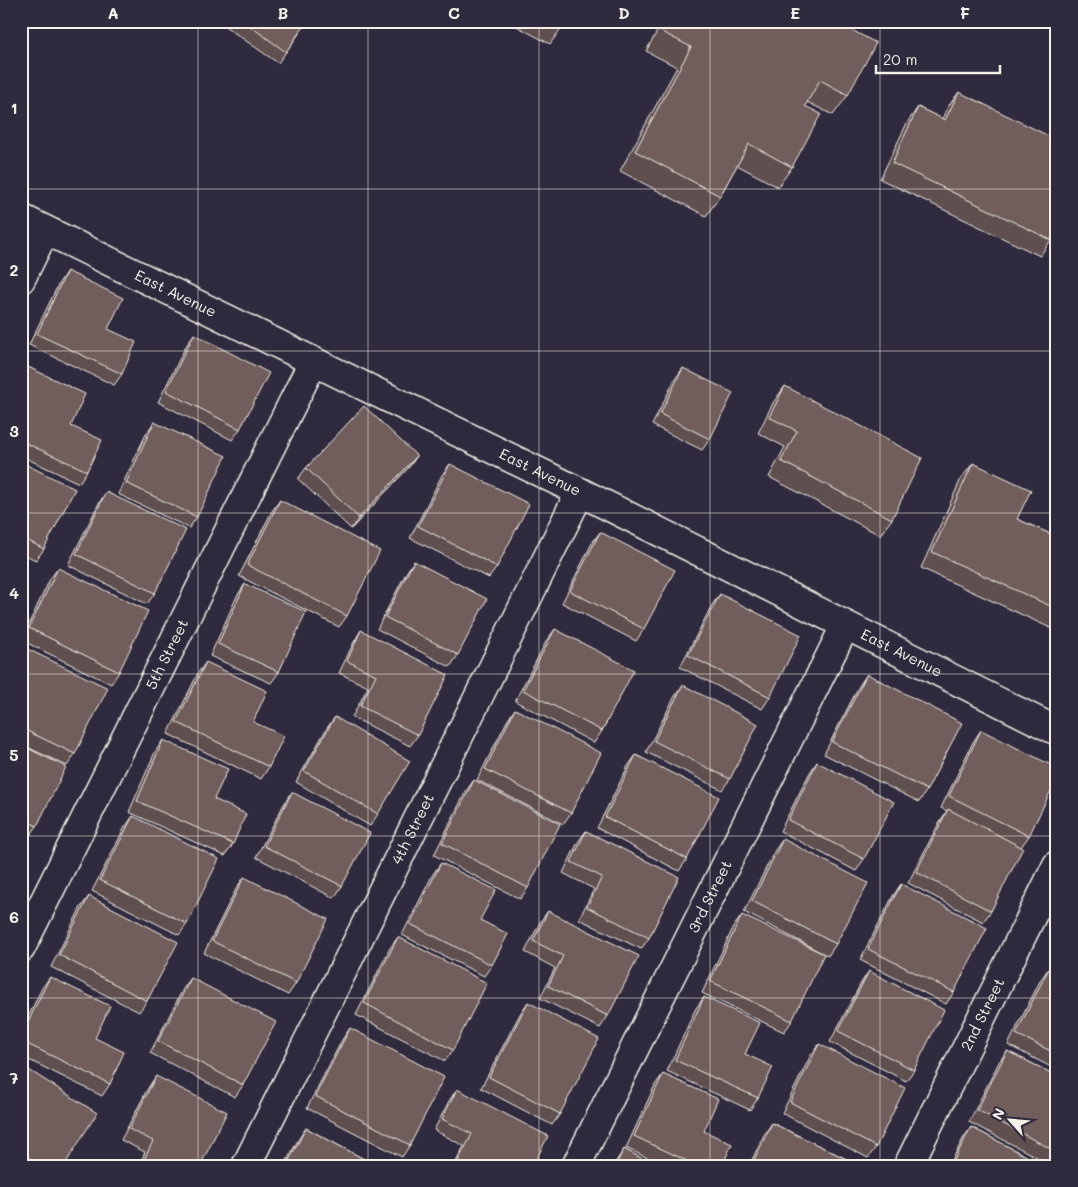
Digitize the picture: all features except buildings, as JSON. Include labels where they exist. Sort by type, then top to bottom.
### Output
[{"type":"street","points":[[21,279],[33,224]]},
{"type":"street","name":"East Avenue","points":[[33,224],[580,492],[1057,731]]},
{"type":"street","name":"5th Street","points":[[21,948],[313,362]]},
{"type":"street","name":"4th Street","points":[[246,1166],[580,492]]},
{"type":"street","name":"3rd Street","points":[[576,1166],[846,626]]},
{"type":"street","name":"2nd Street","points":[[908,1166],[1057,865]]}]
